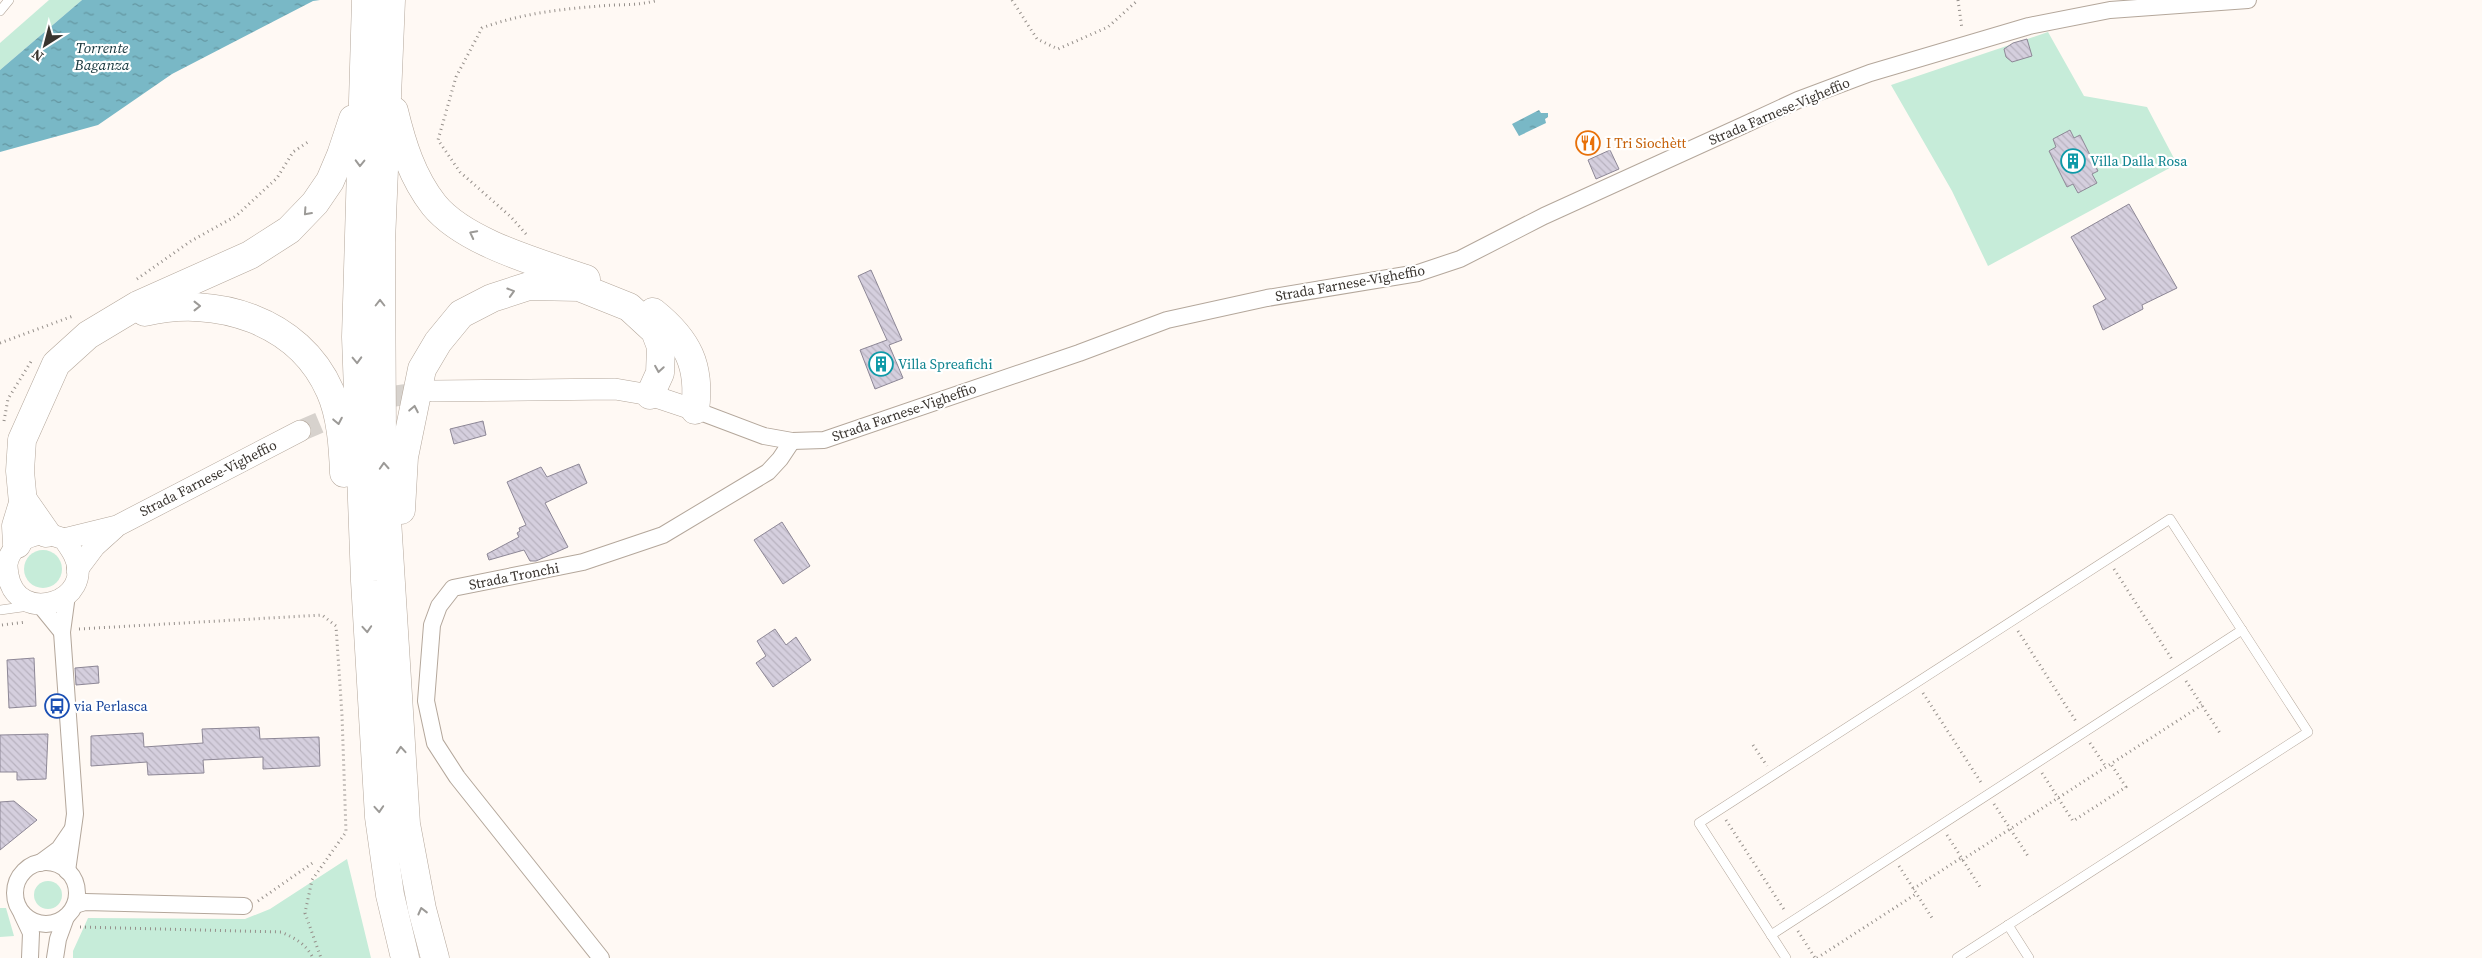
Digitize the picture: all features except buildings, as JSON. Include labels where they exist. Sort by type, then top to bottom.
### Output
[{"type":"highway","points":[[366,0],[376,43]]},
{"type":"highway","points":[[390,0],[376,43],[356,337],[365,581],[380,827],[390,895],[405,958]]},
{"type":"highway","points":[[7,559],[23,500],[20,471],[22,440],[56,364],[80,341],[114,319],[146,301],[264,247],[296,224],[315,203],[338,164],[356,108],[374,76]]},
{"type":"highway","points":[[374,76],[416,177],[434,206],[460,228],[507,252],[633,297],[656,314],[686,347],[698,386],[695,410]]},
{"type":"highway","points":[[374,76],[381,242],[380,360],[388,558],[395,614]]},
{"type":"highway","points":[[435,958],[422,909],[406,824],[396,686],[395,614],[404,458],[422,369],[438,342],[461,314],[492,298],[530,286],[579,287],[629,307],[655,331],[661,348],[660,373],[650,395]]},
{"type":"highway","points":[[114,319],[183,307],[201,306],[226,309],[249,316],[279,332],[312,362],[326,382],[334,403],[343,451],[347,510],[362,560],[365,581]]},
{"type":"highway","points":[[23,500],[55,536]]},
{"type":"street","name":"Strada Farnese-Vigheffio","points":[[432,391],[615,389],[650,395],[764,436],[792,442],[824,440],[1079,353],[1167,320],[1267,298],[1418,273],[1460,259],[1544,216],[1798,100],[1870,73],[2029,26],[2110,10],[2248,0]]},
{"type":"street","name":"Strada Farnese-Vigheffio","points":[[77,570],[94,546],[117,526],[300,431]]},
{"type":"street","name":"Strada Tronchi","points":[[601,958],[457,777],[435,743],[426,701],[432,625],[439,606],[453,588],[583,562],[663,535],[768,472],[792,442]]},
{"type":"street","name":"Strada Farnese-Vigheffio","points":[[55,536],[117,526]]},
{"type":"street","points":[[30,536],[55,536],[75,556],[77,570],[75,584],[67,595],[51,604],[28,602],[9,596],[7,559],[30,536]]},
{"type":"street","points":[[67,595],[62,632],[74,826],[67,871]]},
{"type":"street","points":[[40,604],[62,632]]},
{"type":"street","points":[[30,958],[31,933],[20,909],[16,886],[25,870],[40,863],[59,849],[74,826]]},
{"type":"street","points":[[40,863],[59,865],[67,871],[76,886],[72,916]]},
{"type":"street","points":[[0,892],[16,886]]},
{"type":"street","points":[[0,898],[20,909],[39,924],[58,922],[72,916]]},
{"type":"street","points":[[55,958],[58,939],[72,916],[85,902],[244,906]]},
{"type":"lane","points":[[0,11],[9,0]]},
{"type":"lane","points":[[1786,958],[1699,823],[2170,519],[2308,732],[1957,958]]},
{"type":"lane","points":[[0,610],[40,604]]},
{"type":"lane","points":[[1771,935],[2242,630]]},
{"type":"lane","points":[[2008,926],[2028,958]]},
{"type":"path","points":[[524,241],[527,236],[511,217],[460,172],[438,140],[456,76],[482,28],[506,19],[600,6],[646,4],[658,0]]},
{"type":"path","points":[[1012,0],[1037,39],[1058,48],[1108,27],[1138,0]]},
{"type":"path","points":[[1958,0],[1964,44]]},
{"type":"path","points":[[134,281],[191,241],[236,216],[277,178],[293,152],[308,142]]},
{"type":"path","points":[[0,343],[75,316]]},
{"type":"path","points":[[2110,564],[2220,733]]},
{"type":"path","points":[[0,625],[27,622],[37,623],[45,629],[62,632],[82,628],[322,615],[336,626],[342,714],[346,832],[312,880],[305,913],[321,958]]},
{"type":"path","points":[[2014,625],[2106,767]]},
{"type":"path","points":[[1919,687],[2028,856]]},
{"type":"path","points":[[1913,889],[2202,705]]},
{"type":"path","points":[[1753,745],[1769,769]]},
{"type":"path","points":[[2036,764],[2073,821],[2126,787],[2111,764]]},
{"type":"path","points":[[1719,810],[1816,958],[1916,894]]},
{"type":"path","points":[[1943,829],[1980,887]]},
{"type":"path","points":[[1895,860],[1932,918]]},
{"type":"path","points":[[244,906],[259,900],[314,862]]},
{"type":"path","points":[[72,916],[281,932],[296,938],[308,949],[313,958]]},
{"type":"green space","points":[[49,0],[82,0],[0,70],[0,43]]},
{"type":"green space","points":[[2048,32],[2084,96],[2147,107],[2177,164],[1988,266],[1952,191],[1891,85]]},
{"type":"green space","points":[[43,550],[57,555],[62,569],[57,583],[43,588],[29,583],[24,569],[29,555]]},
{"type":"green space","points":[[347,859],[371,958],[73,958],[73,951],[88,918],[245,919],[270,909]]},
{"type":"green space","points":[[48,881],[58,885],[62,895],[58,905],[48,909],[38,905],[34,895],[38,885]]},
{"type":"green space","points":[[0,908],[6,908],[14,936],[0,937]]},
{"type":"water","name":"Torrente Baganza","points":[[82,0],[320,0],[313,1],[172,74],[98,125],[0,152],[0,70]]},
{"type":"water","points":[[1539,110],[1541,113],[1548,113],[1548,117],[1545,119],[1546,123],[1519,136],[1512,124]]},
{"type":"tunnel","points":[[300,431],[375,399],[430,391]]},
{"type":"place","name":"I Tri Siochètt","points":[[1588,143]]},
{"type":"place","name":"Villa Dalla Rosa","points":[[2073,161]]},
{"type":"place","name":"Villa Spreafichi","points":[[881,364]]},
{"type":"place","name":"via Perlasca","points":[[57,706]]}]
